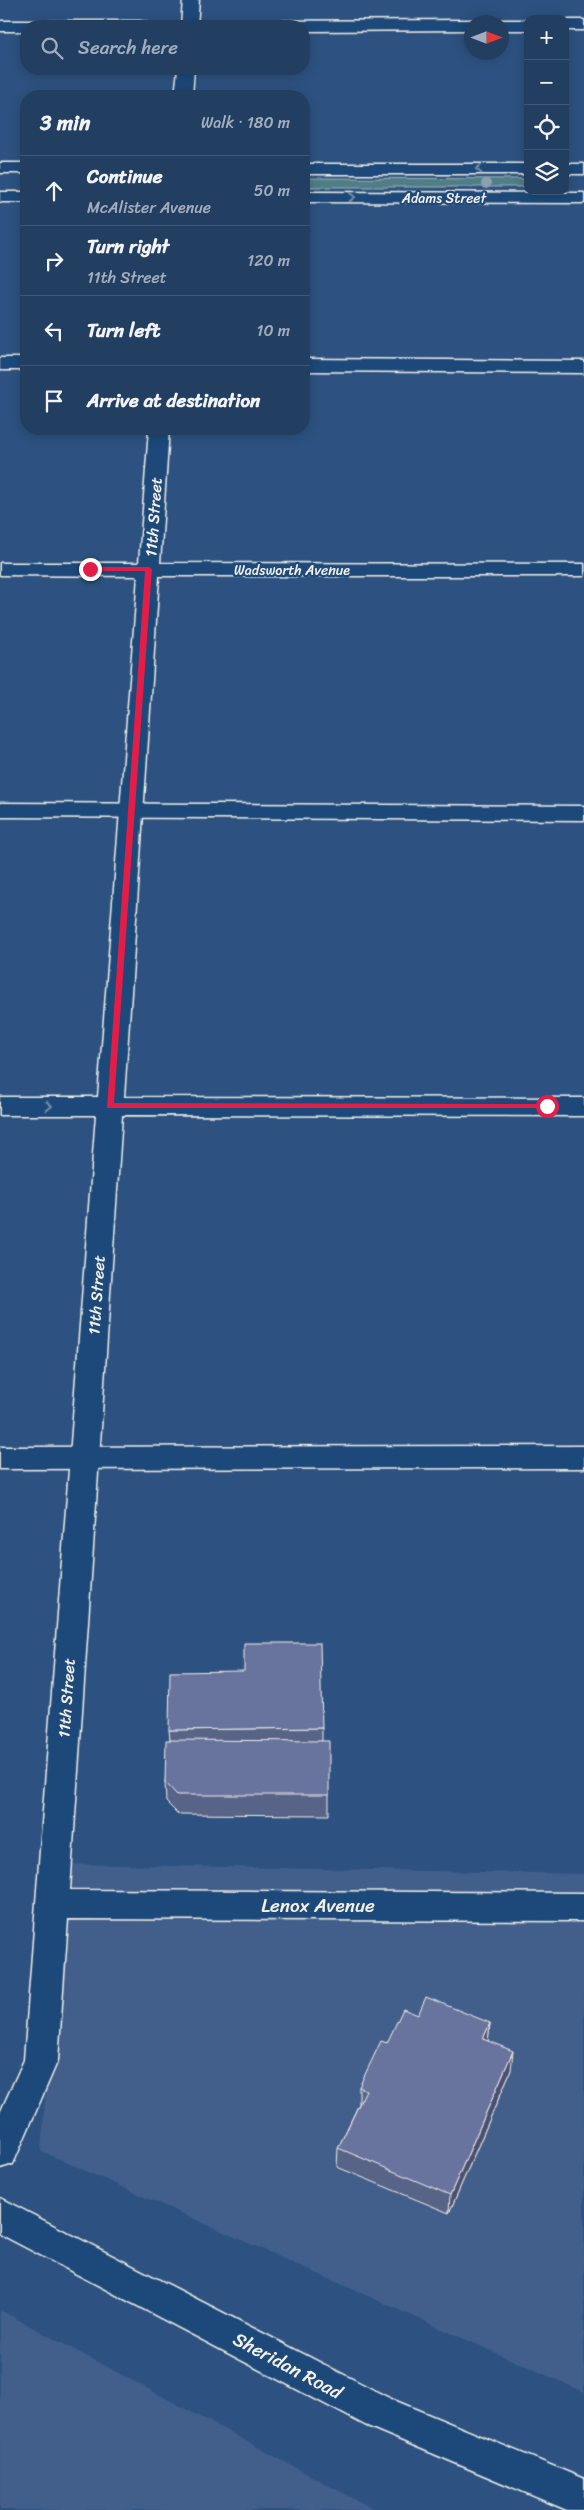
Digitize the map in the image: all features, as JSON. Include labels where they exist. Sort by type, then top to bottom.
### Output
[{"type":"main road","points":[[189,20],[191,0]]},
{"type":"main road","points":[[310,26],[464,25]]},
{"type":"main road","points":[[509,25],[524,25]]},
{"type":"main road","points":[[569,25],[584,25]]},
{"type":"main road","points":[[0,26],[20,26]]},
{"type":"main road","points":[[184,90],[186,75]]},
{"type":"main road","points":[[0,168],[20,168]]},
{"type":"main road","name":"Adams Street","points":[[310,169],[524,169]]},
{"type":"main road","points":[[569,169],[584,169]]},
{"type":"main road","points":[[0,197],[20,197]]},
{"type":"main road","name":"Adams Street","points":[[310,197],[584,198]]},
{"type":"main road","points":[[0,364],[20,364]]},
{"type":"main road","points":[[310,365],[584,367]]},
{"type":"main road","name":"11th Street","points":[[0,2152],[41,2060],[159,435]]},
{"type":"main road","name":"Wadsworth Avenue","points":[[0,569],[584,570]]},
{"type":"main road","points":[[0,810],[584,813]]},
{"type":"main road","points":[[0,1106],[584,1107]]},
{"type":"main road","points":[[0,1458],[584,1457]]},
{"type":"main road","name":"Lenox Avenue","points":[[52,1904],[584,1907]]},
{"type":"main road","name":"Sheridan Road","points":[[0,2215],[378,2412],[584,2498]]},
{"type":"shaded area","points":[[64,1864],[584,1874],[584,2392],[41,2151]]},
{"type":"shaded area","points":[[0,2310],[375,2510],[0,2510]]},
{"type":"green space","points":[[310,178],[524,179],[524,187],[310,187]]},
{"type":"building","points":[[244,1643],[320,1643],[322,1728],[169,1730],[170,1672],[244,1671]]},
{"type":"building","points":[[166,1740],[329,1741],[329,1795],[177,1795],[165,1782]]},
{"type":"building","points":[[426,1997],[490,2023],[483,2039],[513,2051],[450,2195],[338,2148],[366,2090],[359,2087],[381,2041],[387,2043],[403,2009],[418,2015]]},
{"type":"route","points":[[90,569],[149,569],[110,1106],[547,1106]]}]
